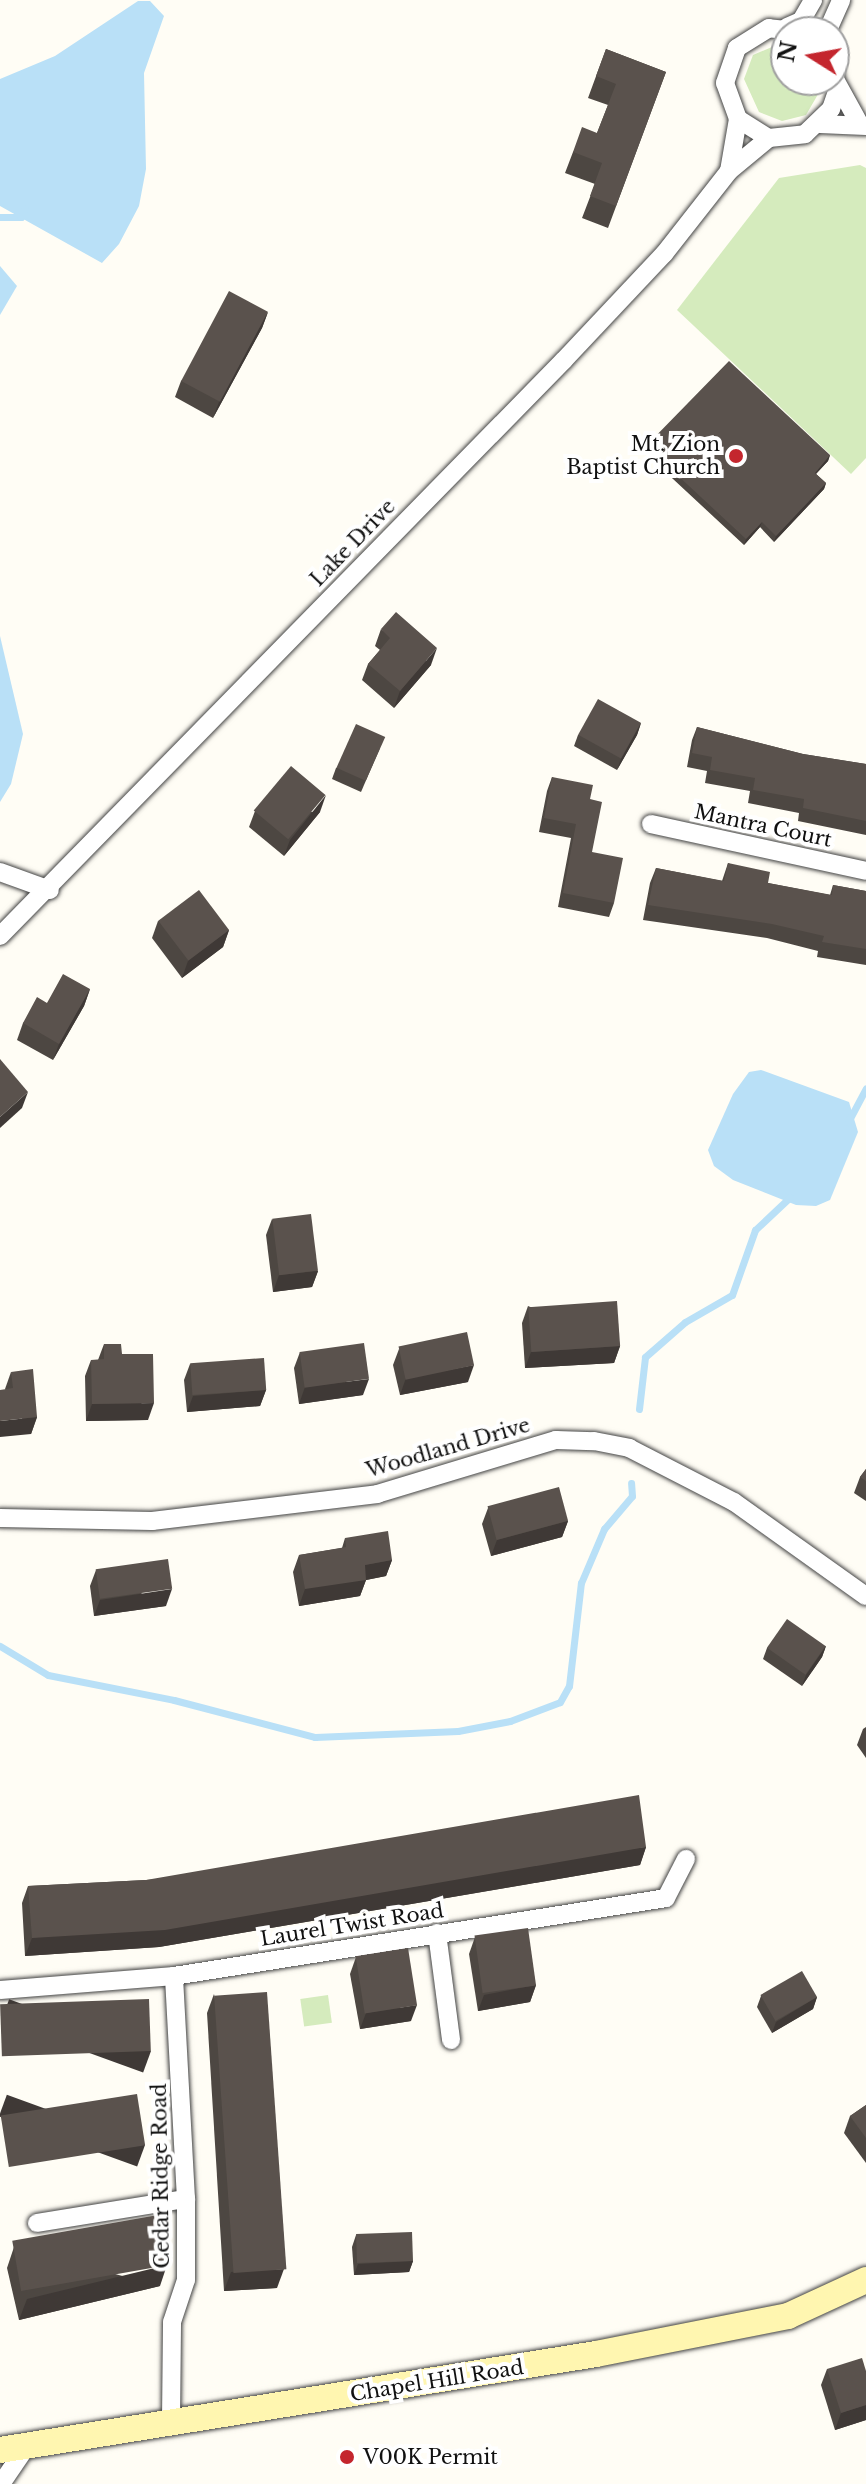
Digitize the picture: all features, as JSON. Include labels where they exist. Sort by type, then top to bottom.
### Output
[{"type":"main road","name":"Chapel Hill Road","points":[[0,2450],[596,2354],[788,2316],[866,2280]]},
{"type":"street","name":"Lake Drive","points":[[729,171],[738,119],[728,102],[728,65],[751,35],[770,32]]},
{"type":"street","points":[[738,119],[769,138],[805,134],[820,124],[831,109],[833,96]]},
{"type":"street","points":[[820,124],[863,124],[847,96]]},
{"type":"street","name":"Lake Drive","points":[[0,936],[50,890],[639,283],[729,171],[769,138]]},
{"type":"street","name":"Mantra Court","points":[[651,824],[866,871]]},
{"type":"street","points":[[0,872],[50,890]]},
{"type":"street","name":"Woodland Drive","points":[[0,1518],[152,1521],[377,1494],[556,1440],[594,1441],[629,1448],[734,1502],[866,1596]]},
{"type":"street","name":"Laurel Twist Road","points":[[0,1990],[174,1976],[666,1898],[686,1859]]},
{"type":"street","points":[[437,1933],[451,2040]]},
{"type":"street","name":"Cedar Ridge Road","points":[[171,2421],[172,2322],[186,2280],[186,2199],[174,1976]]},
{"type":"street","points":[[37,2223],[186,2199]]},
{"type":"street","points":[[1,2484],[29,2443]]},
{"type":"green space","points":[[770,48],[770,96],[817,96],[806,115],[782,121],[759,112],[744,79],[753,55]]},
{"type":"green space","points":[[860,165],[866,168],[866,458],[851,474],[677,310],[779,178]]},
{"type":"green space","points":[[328,1995],[332,2023],[304,2027],[300,1999]]},
{"type":"water","points":[[138,1],[150,1],[164,16],[144,73],[146,169],[139,206],[119,244],[102,263],[0,206],[0,79],[55,56]]},
{"type":"water","points":[[0,266],[17,286],[0,315]]},
{"type":"water","points":[[0,636],[23,734],[11,784],[0,802]]},
{"type":"water","points":[[761,1070],[849,1102],[858,1132],[830,1200],[816,1206],[796,1205],[733,1180],[714,1166],[708,1150],[733,1094],[749,1072]]},
{"type":"building","points":[[606,49],[666,72],[616,206],[590,196],[602,163],[573,152],[582,127],[597,133],[616,84],[596,76]]},
{"type":"building","points":[[229,291],[268,312],[220,402],[181,381]]},
{"type":"building","name":"Mt. Zion Baptist Church","points":[[729,361],[830,455],[815,473],[826,483],[776,536],[762,522],[746,539],[646,446]]},
{"type":"building","points":[[396,612],[437,648],[400,691],[368,664],[390,638],[381,629]]},
{"type":"building","points":[[598,699],[641,723],[621,759],[578,735]]},
{"type":"building","points":[[356,724],[385,737],[366,781],[336,768]]},
{"type":"building","points":[[697,727],[803,754],[866,764],[866,821],[803,808],[804,799],[753,790],[755,778],[710,770],[712,757],[692,753]]},
{"type":"building","points":[[291,766],[325,795],[288,839],[254,810]]},
{"type":"building","points":[[552,777],[593,785],[590,799],[602,802],[592,852],[623,858],[614,903],[563,893],[576,824],[544,818]]},
{"type":"building","points":[[728,863],[770,872],[768,883],[832,895],[833,885],[866,891],[866,949],[822,942],[824,936],[772,924],[648,905],[656,868],[724,881]]},
{"type":"building","points":[[199,890],[229,930],[188,961],[158,921]]},
{"type":"building","points":[[63,974],[90,989],[59,1044],[23,1023],[37,997],[47,1003]]},
{"type":"building","points":[[0,1059],[28,1092],[0,1117]]},
{"type":"building","points":[[311,1214],[318,1271],[279,1275],[272,1219]]},
{"type":"building","points":[[617,1301],[620,1346],[531,1352],[528,1307]]},
{"type":"building","points":[[467,1332],[474,1365],[406,1380],[399,1347]]},
{"type":"building","points":[[364,1343],[369,1379],[305,1388],[300,1352]]},
{"type":"building","points":[[104,1344],[121,1344],[122,1354],[153,1354],[154,1403],[92,1404],[91,1360],[104,1359]]},
{"type":"building","points":[[264,1358],[266,1390],[192,1395],[190,1363]]},
{"type":"building","points":[[33,1369],[37,1417],[0,1421],[0,1390],[13,1388],[11,1372]]},
{"type":"building","points":[[559,1487],[568,1521],[497,1540],[488,1506]]},
{"type":"building","points":[[388,1531],[392,1560],[365,1565],[366,1580],[305,1589],[299,1555],[346,1547],[345,1538]]},
{"type":"building","points":[[168,1559],[172,1589],[100,1599],[96,1569]]},
{"type":"building","points":[[787,1619],[826,1646],[805,1675],[767,1648]]},
{"type":"building","points":[[639,1795],[646,1847],[165,1930],[32,1938],[28,1886],[146,1880]]},
{"type":"building","points":[[528,1928],[536,1985],[483,1993],[475,1936]]},
{"type":"building","points":[[408,1948],[417,2005],[365,2014],[356,1956]]},
{"type":"building","points":[[802,1971],[817,1997],[775,2021],[760,1995]]},
{"type":"building","points":[[267,1992],[286,2269],[234,2273],[214,1996]]},
{"type":"building","points":[[149,1999],[151,2051],[2,2056],[0,2004]]},
{"type":"building","points":[[137,2094],[145,2145],[9,2167],[1,2116]]},
{"type":"building","points":[[866,2105],[866,2138],[850,2116]]},
{"type":"building","points":[[158,2215],[167,2265],[21,2291],[12,2241]]},
{"type":"building","points":[[412,2232],[413,2261],[357,2263],[356,2234]]},
{"type":"building","points":[[862,2358],[866,2371],[866,2405],[841,2413],[827,2369]]},
{"type":"waterway","points":[[0,217],[21,217],[24,209]]},
{"type":"waterway","points":[[848,1122],[866,1088]]},
{"type":"waterway","points":[[639,1409],[645,1357],[685,1322],[732,1295],[755,1230],[790,1197]]},
{"type":"waterway","points":[[0,1646],[48,1675],[174,1700],[315,1737],[458,1731],[510,1721],[560,1702],[569,1686],[581,1583],[604,1529],[632,1496],[631,1483]]},
{"type":"place","name":"Mt. Zion Baptist Church","points":[[736,456]]},
{"type":"place","name":"V00K Permit","points":[[347,2457]]}]
